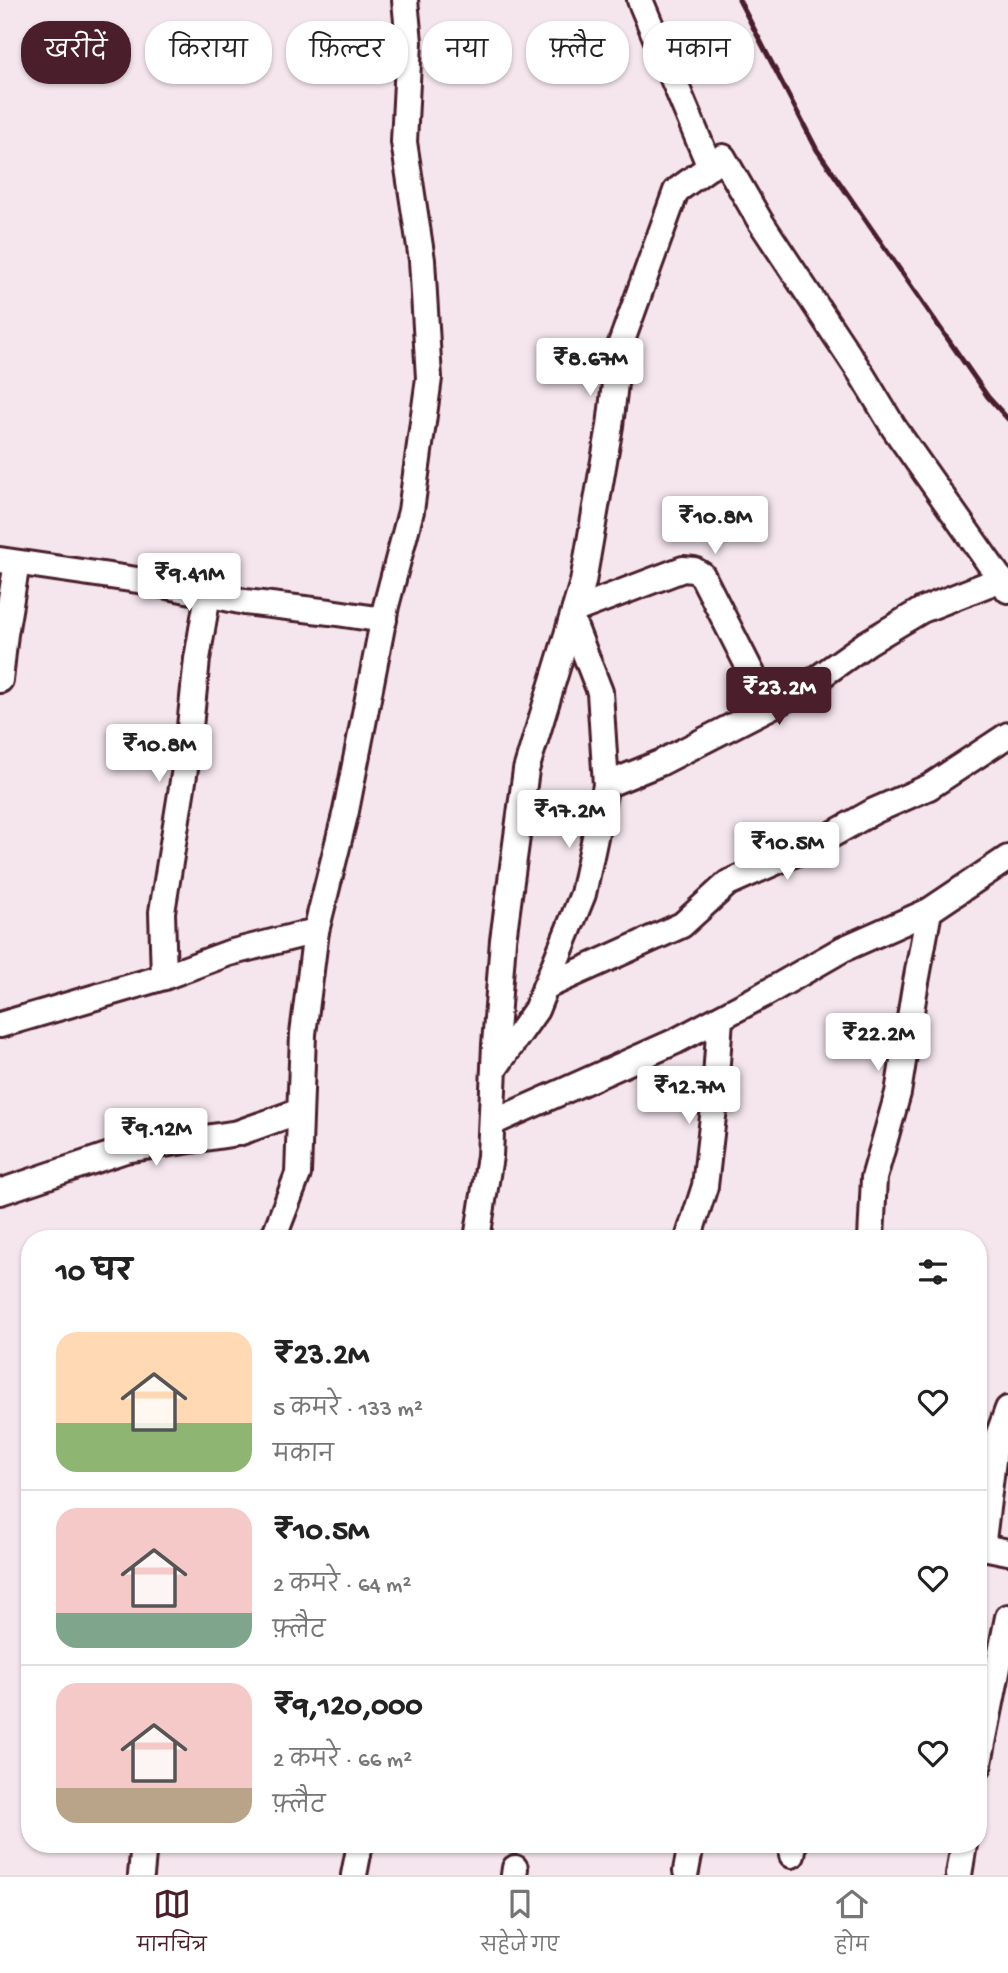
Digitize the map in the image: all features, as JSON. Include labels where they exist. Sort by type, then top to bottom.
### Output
[{"type":"street","points":[[276,1230],[298,1174],[303,1034],[316,931],[346,811],[384,620],[411,511],[429,378],[422,260],[404,142],[409,42],[405,0]]},
{"type":"street","points":[[640,0],[710,167]]},
{"type":"street","points":[[478,1230],[490,1156],[503,940],[526,770],[583,582],[606,450],[619,349],[676,191],[723,157],[760,221],[894,428],[1004,585],[922,610],[867,643],[797,693],[660,763],[606,785]]},
{"type":"street","points":[[0,680],[9,561],[144,581],[244,602],[384,620]]},
{"type":"street","points":[[573,615],[683,569],[694,570],[702,575],[769,707]]},
{"type":"street","points":[[164,977],[162,912],[187,756],[197,659],[208,594]]},
{"type":"street","points":[[494,1069],[536,1010],[583,894],[606,785],[600,692],[573,615]]},
{"type":"street","points":[[545,987],[682,925],[728,883],[812,846],[874,811],[929,787],[1008,735]]},
{"type":"street","points":[[492,1123],[676,1041],[843,949],[929,911],[1008,858]]},
{"type":"street","points":[[871,1230],[874,1178],[898,1093],[929,911]]},
{"type":"street","points":[[0,1025],[164,977],[229,953],[316,931]]},
{"type":"street","points":[[691,1230],[705,1186],[715,1108],[720,1018]]},
{"type":"street","points":[[0,1192],[125,1150],[238,1133],[300,1111]]},
{"type":"street","points":[[987,1499],[995,1444],[1008,1409]]},
{"type":"street","points":[[987,1548],[1008,1552]]},
{"type":"street","points":[[987,1723],[1008,1617]]},
{"type":"street","points":[[141,1875],[143,1853]]},
{"type":"street","points":[[354,1875],[358,1853]]},
{"type":"street","points":[[686,1871],[689,1853]]},
{"type":"street","points":[[958,1875],[962,1853]]},
{"type":"railway","points":[[739,0],[817,150],[988,397],[1008,419]]}]
